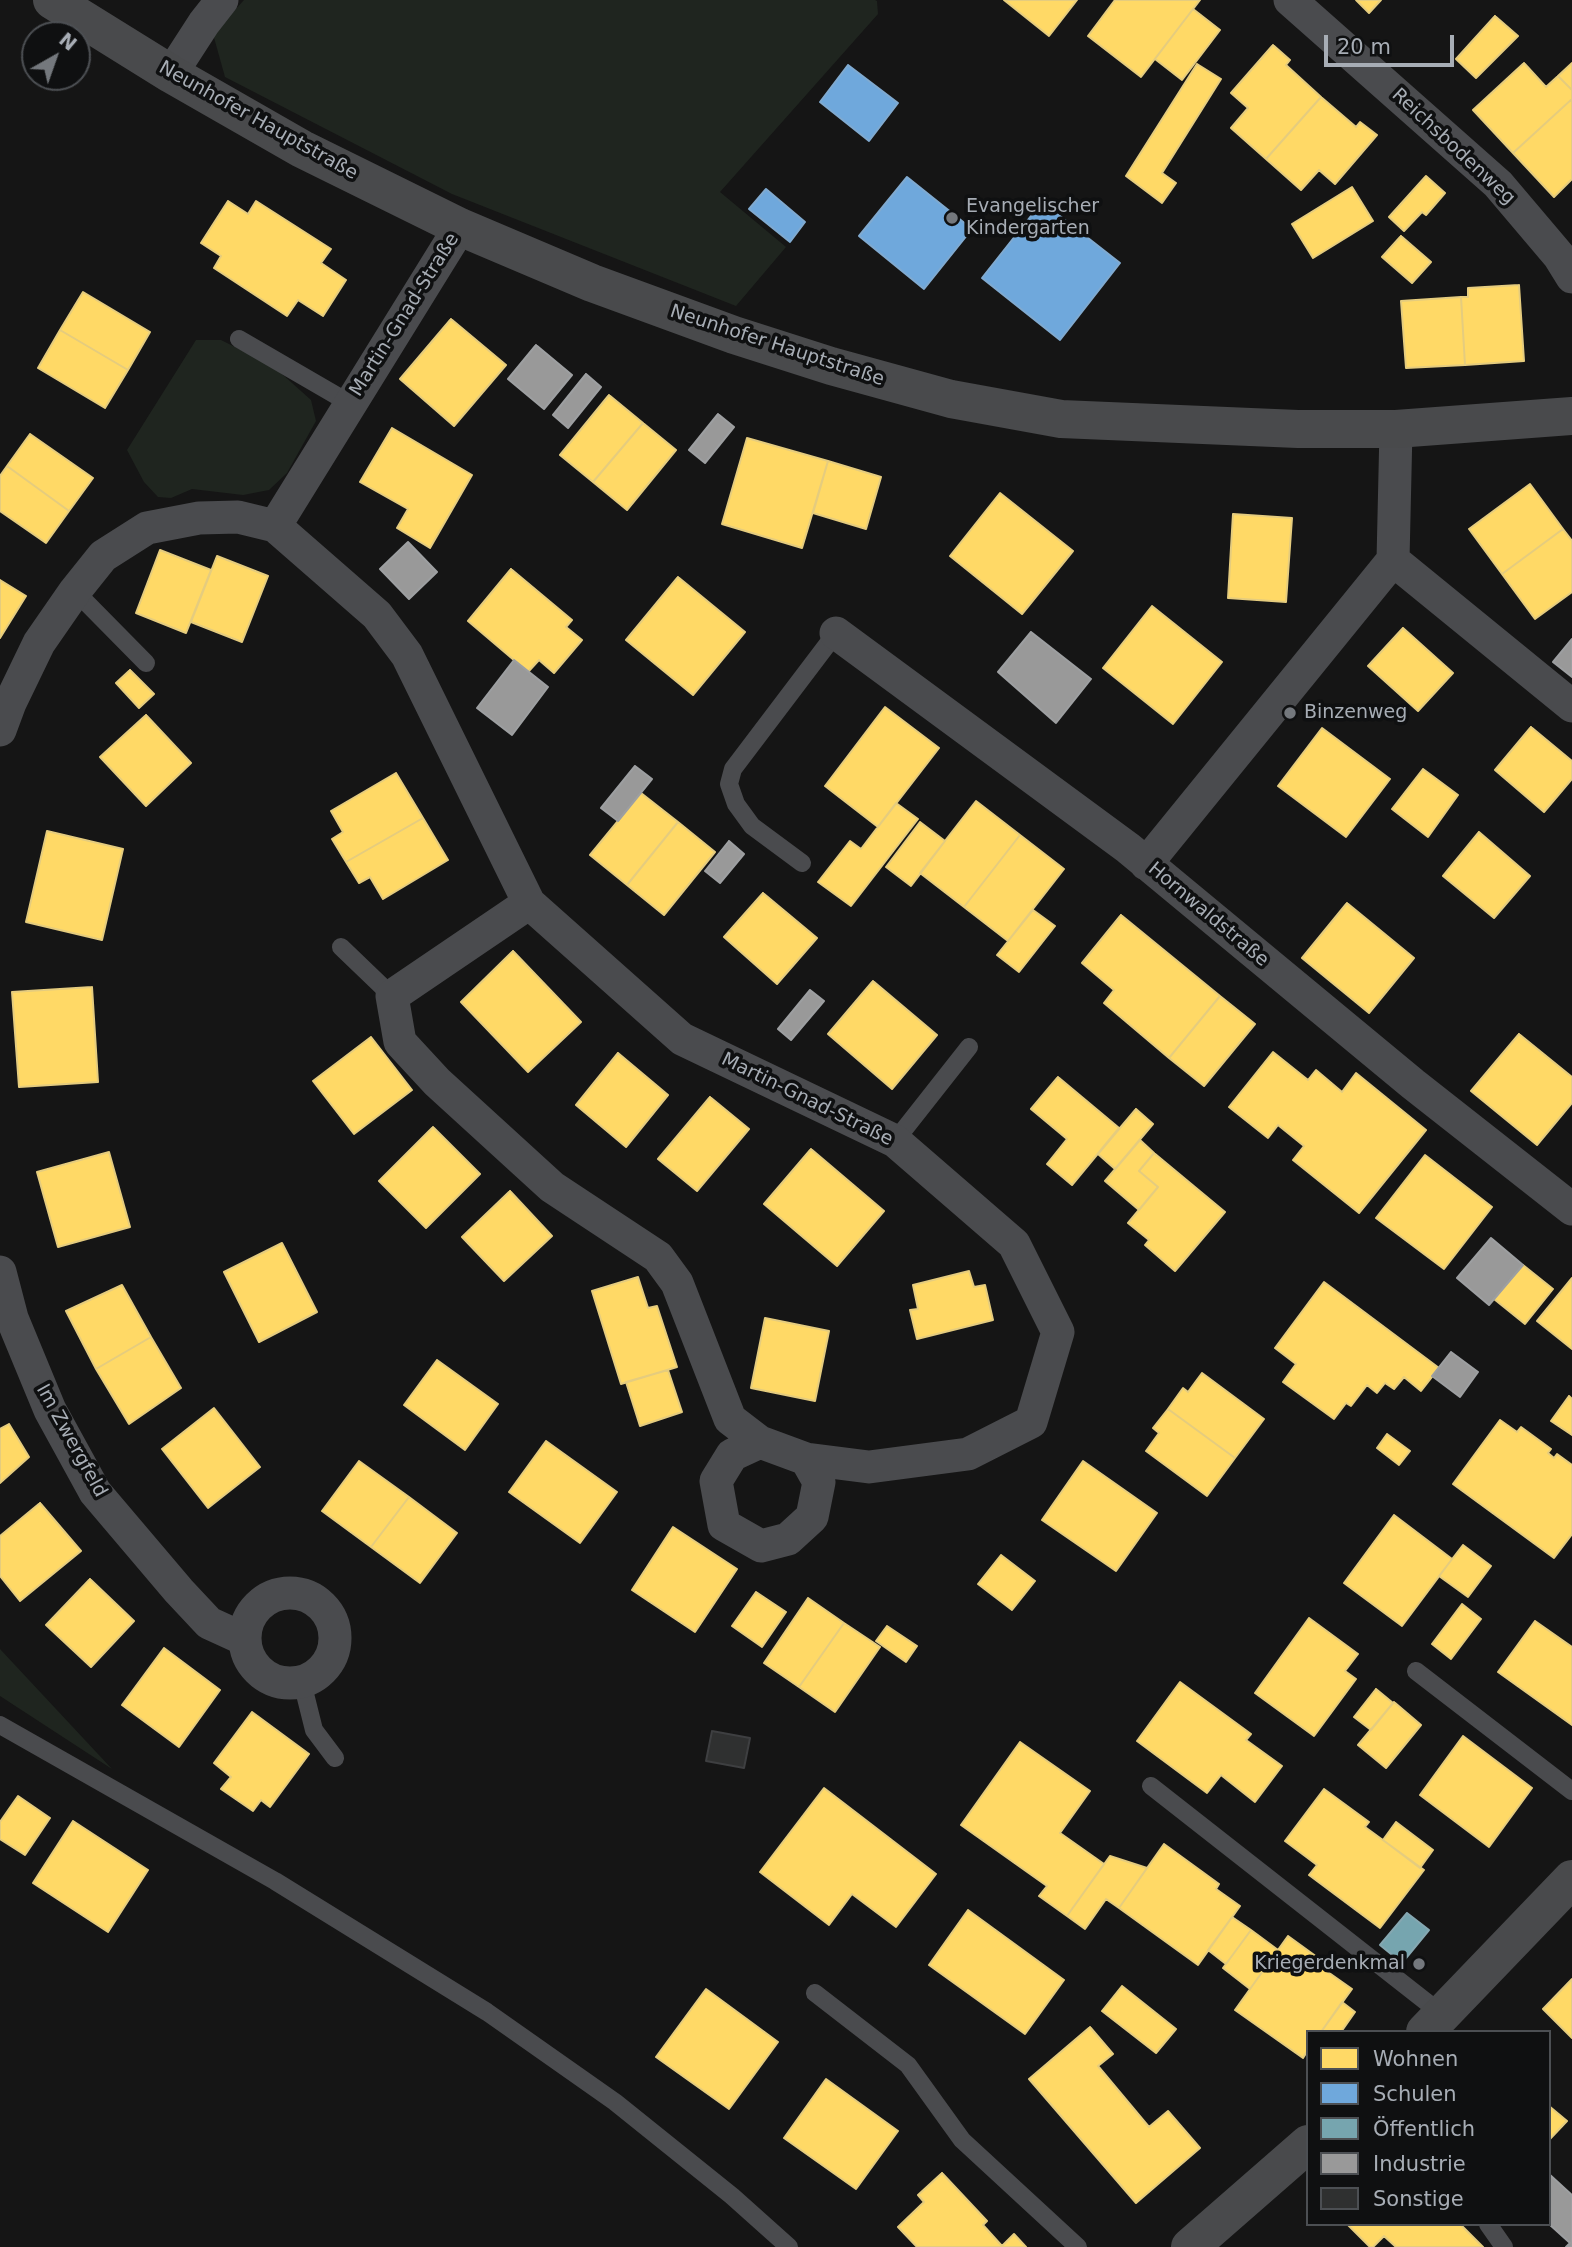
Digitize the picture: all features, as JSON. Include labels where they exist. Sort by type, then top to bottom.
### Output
[{"type":"street","name":"Neunhofer Hauptstraße","points":[[52,0],[171,74],[302,149],[460,227],[592,283],[734,335],[831,366],[951,399],[1061,419],[1298,429],[1396,429],[1572,416]]},
{"type":"street","points":[[171,74],[222,0]]},
{"type":"street","name":"Reichsbodenweg","points":[[1290,0],[1498,184],[1559,256],[1572,277]]},
{"type":"street","name":"Martin-Gnad-Straße","points":[[392,996],[400,1042],[437,1082],[552,1187],[658,1257],[677,1283],[730,1419],[760,1442],[806,1459],[869,1466],[968,1454],[1031,1422],[1058,1332],[1014,1244],[895,1142],[682,1039],[529,903],[407,654],[377,615],[275,526],[460,227]]},
{"type":"street","points":[[1146,864],[1393,560],[1396,429]]},
{"type":"street","points":[[0,730],[39,643],[103,556],[148,528],[199,518],[238,517],[275,526]]},
{"type":"street","points":[[1393,560],[1572,706]]},
{"type":"street","name":"Hornwaldstraße","points":[[836,633],[1128,848],[1413,1084],[1572,1209]]},
{"type":"street","points":[[392,996],[529,903]]},
{"type":"street","name":"Im Zwergfeld","points":[[0,1272],[12,1318],[50,1409],[95,1492],[209,1623],[244,1639]]},
{"type":"street","points":[[760,1442],[732,1455],[716,1481],[724,1525],[761,1546],[788,1539],[811,1517],[819,1482],[806,1459]]},
{"type":"street","points":[[285,1593],[303,1594],[320,1604],[331,1618],[335,1634],[334,1649],[328,1663],[316,1675],[302,1682],[286,1683],[271,1679],[258,1670],[248,1655],[244,1639],[247,1622],[256,1608],[268,1598],[285,1593]]},
{"type":"street","points":[[1434,2023],[1572,1879]]},
{"type":"street","points":[[1190,2247],[1306,2146]]},
{"type":"lane","name":"Martin-Gnad-Straße","points":[[239,339],[351,404]]},
{"type":"lane","points":[[75,591],[146,663]]},
{"type":"lane","points":[[802,863],[751,826],[736,804],[729,784],[733,769],[836,633]]},
{"type":"lane","points":[[341,947],[392,996]]},
{"type":"lane","points":[[895,1142],[970,1047]]},
{"type":"lane","points":[[1416,1671],[1572,1791]]},
{"type":"lane","points":[[302,1682],[314,1730],[335,1758]]},
{"type":"lane","points":[[0,1725],[275,1881],[487,2012],[615,2102],[732,2196],[789,2247]]},
{"type":"lane","points":[[1151,1786],[1434,2023]]},
{"type":"lane","points":[[815,1993],[908,2065],[962,2140],[1078,2247]]},
{"type":"lane","points":[[1489,2226],[1504,2247]]},
{"type":"shaded area","points":[[244,0],[875,0],[878,14],[720,192],[786,247],[736,306],[452,194],[225,77],[213,34]]},
{"type":"shaded area","points":[[196,340],[221,340],[273,366],[311,400],[316,421],[287,473],[269,490],[243,495],[192,489],[171,498],[158,497],[144,482],[127,450]]},
{"type":"shaded area","points":[[0,1649],[112,1769],[0,1696]]},
{"type":"building: Wohnen","points":[[1004,0],[1077,0],[1049,36]]},
{"type":"building: Wohnen","points":[[1115,0],[1200,0],[1141,77],[1088,36]]},
{"type":"building: Wohnen","points":[[1356,0],[1381,0],[1369,13]]},
{"type":"building: Wohnen","points":[[1193,9],[1220,30],[1182,80],[1155,59]]},
{"type":"building: Wohnen","points":[[1495,16],[1518,36],[1476,78],[1456,59]]},
{"type":"building: Wohnen","points":[[1273,45],[1290,60],[1286,65],[1321,97],[1266,159],[1231,128],[1248,108],[1231,93]]},
{"type":"building: Wohnen","points":[[1524,63],[1546,87],[1558,76],[1572,90],[1572,99],[1513,153],[1473,110]]},
{"type":"building: Wohnen","points":[[1572,63],[1572,90],[1558,76]]},
{"type":"building: Wohnen","points":[[1197,64],[1221,79],[1162,173],[1176,183],[1162,203],[1126,176]]},
{"type":"building: Wohnen","points":[[1321,97],[1356,127],[1360,122],[1377,135],[1335,184],[1319,170],[1301,190],[1266,159]]},
{"type":"building: Wohnen","points":[[1572,99],[1572,179],[1554,197],[1513,153]]},
{"type":"building: Wohnen","points":[[1426,176],[1445,193],[1426,215],[1422,212],[1404,231],[1389,217]]},
{"type":"building: Wohnen","points":[[1352,187],[1373,221],[1313,258],[1292,224]]},
{"type":"building: Wohnen","points":[[228,201],[248,214],[256,201],[331,249],[321,263],[346,280],[323,316],[298,300],[287,316],[214,268],[221,256],[201,243]]},
{"type":"building: Wohnen","points":[[1401,236],[1431,262],[1412,283],[1382,257]]},
{"type":"building: Wohnen","points":[[1519,285],[1524,361],[1465,365],[1461,297],[1468,297],[1468,288]]},
{"type":"building: Wohnen","points":[[83,292],[150,332],[128,370],[60,330]]},
{"type":"building: Wohnen","points":[[1461,297],[1465,365],[1406,368],[1401,301]]},
{"type":"building: Wohnen","points":[[451,319],[506,365],[454,426],[400,379]]},
{"type":"building: Wohnen","points":[[60,330],[128,370],[105,408],[38,368]]},
{"type":"building: Wohnen","points":[[609,395],[643,423],[593,482],[560,455]]},
{"type":"building: Wohnen","points":[[643,423],[676,450],[627,510],[593,482]]},
{"type":"building: Wohnen","points":[[392,428],[472,475],[430,548],[397,528],[408,509],[360,482]]},
{"type":"building: Wohnen","points":[[30,434],[93,478],[69,511],[7,466]]},
{"type":"building: Wohnen","points":[[747,438],[828,461],[802,548],[722,524]]},
{"type":"building: Wohnen","points":[[828,461],[881,477],[866,529],[813,513]]},
{"type":"building: Wohnen","points":[[7,466],[69,511],[46,543],[0,511],[0,476]]},
{"type":"building: Wohnen","points":[[1530,484],[1563,529],[1502,574],[1469,529]]},
{"type":"building: Wohnen","points":[[1000,493],[1073,551],[1022,614],[950,556]]},
{"type":"building: Wohnen","points":[[1233,514],[1292,518],[1286,602],[1228,598]]},
{"type":"building: Wohnen","points":[[1563,529],[1572,541],[1572,592],[1535,619],[1502,574]]},
{"type":"building: Wohnen","points":[[160,550],[211,570],[186,633],[136,613]]},
{"type":"building: Wohnen","points":[[217,556],[268,576],[242,642],[191,622]]},
{"type":"building: Wohnen","points":[[511,569],[572,620],[566,627],[582,640],[554,673],[539,660],[528,672],[468,621]]},
{"type":"building: Wohnen","points":[[678,577],[745,632],[693,695],[626,640]]},
{"type":"building: Wohnen","points":[[0,580],[26,596],[0,638]]},
{"type":"building: Wohnen","points":[[1152,606],[1222,662],[1173,724],[1103,668]]},
{"type":"building: Wohnen","points":[[1403,628],[1453,673],[1418,711],[1368,666]]},
{"type":"building: Wohnen","points":[[130,670],[154,694],[139,708],[116,683]]},
{"type":"building: Wohnen","points":[[885,707],[939,748],[878,827],[825,786]]},
{"type":"building: Wohnen","points":[[146,715],[191,763],[146,806],[100,757]]},
{"type":"building: Wohnen","points":[[1531,727],[1572,761],[1572,779],[1544,812],[1495,770]]},
{"type":"building: Wohnen","points":[[1322,728],[1390,779],[1346,837],[1278,786]]},
{"type":"building: Wohnen","points":[[1423,769],[1458,795],[1428,837],[1392,809]]},
{"type":"building: Wohnen","points":[[396,773],[423,818],[346,862],[332,839],[343,832],[331,811]]},
{"type":"building: Wohnen","points":[[641,793],[678,822],[627,885],[590,855]]},
{"type":"building: Wohnen","points":[[976,801],[1020,835],[964,907],[920,873]]},
{"type":"building: Wohnen","points":[[896,803],[918,819],[851,906],[818,882],[850,841],[861,849]]},
{"type":"building: Wohnen","points":[[423,818],[448,860],[383,899],[370,877],[359,883],[346,862]]},
{"type":"building: Wohnen","points":[[678,822],[715,852],[664,915],[627,885]]},
{"type":"building: Wohnen","points":[[920,822],[945,841],[911,886],[886,867]]},
{"type":"building: Wohnen","points":[[47,831],[123,849],[102,940],[26,922]]},
{"type":"building: Wohnen","points":[[1479,832],[1530,876],[1494,918],[1443,876]]},
{"type":"building: Wohnen","points":[[1020,835],[1064,869],[1008,941],[964,907]]},
{"type":"building: Wohnen","points":[[763,893],[817,938],[777,984],[724,937]]},
{"type":"building: Wohnen","points":[[1347,903],[1414,958],[1369,1013],[1302,958]]},
{"type":"building: Wohnen","points":[[1033,910],[1055,926],[1019,972],[997,955]]},
{"type":"building: Wohnen","points":[[1121,915],[1220,996],[1169,1058],[1104,1003],[1114,990],[1082,963]]},
{"type":"building: Wohnen","points":[[513,951],[581,1022],[528,1072],[461,1002]]},
{"type":"building: Wohnen","points":[[873,981],[937,1035],[892,1089],[828,1034]]},
{"type":"building: Wohnen","points":[[92,987],[98,1082],[19,1087],[12,992]]},
{"type":"building: Wohnen","points":[[1220,996],[1255,1024],[1204,1086],[1169,1058]]},
{"type":"building: Wohnen","points":[[1519,1034],[1572,1077],[1572,1103],[1537,1145],[1471,1091]]},
{"type":"building: Wohnen","points":[[371,1037],[412,1090],[354,1134],[313,1081]]},
{"type":"building: Wohnen","points":[[1273,1052],[1308,1080],[1316,1070],[1342,1092],[1356,1073],[1426,1130],[1359,1213],[1293,1160],[1304,1146],[1278,1125],[1268,1138],[1229,1107]]},
{"type":"building: Wohnen","points":[[618,1053],[668,1095],[626,1147],[576,1105]]},
{"type":"building: Wohnen","points":[[1058,1077],[1119,1128],[1072,1185],[1047,1164],[1067,1139],[1031,1109]]},
{"type":"building: Wohnen","points":[[710,1097],[749,1129],[697,1191],[658,1159]]},
{"type":"building: Wohnen","points":[[1136,1109],[1153,1124],[1115,1169],[1098,1154]]},
{"type":"building: Wohnen","points":[[433,1127],[480,1174],[426,1228],[379,1181]]},
{"type":"building: Wohnen","points":[[1140,1140],[1154,1153],[1139,1171],[1158,1187],[1139,1210],[1105,1181]]},
{"type":"building: Wohnen","points":[[811,1149],[884,1211],[837,1266],[764,1204]]},
{"type":"building: Wohnen","points":[[109,1152],[130,1227],[58,1247],[37,1172]]},
{"type":"building: Wohnen","points":[[1154,1153],[1225,1212],[1175,1271],[1145,1245],[1149,1240],[1128,1223],[1158,1187],[1139,1171]]},
{"type":"building: Wohnen","points":[[1425,1155],[1492,1207],[1444,1269],[1376,1218]]},
{"type":"building: Wohnen","points":[[510,1191],[552,1236],[504,1281],[462,1237]]},
{"type":"building: Wohnen","points":[[282,1243],[317,1312],[259,1342],[224,1272]]},
{"type":"building: Wohnen","points":[[1523,1265],[1553,1289],[1525,1324],[1494,1299]]},
{"type":"building: Wohnen","points":[[969,1271],[974,1287],[985,1285],[993,1320],[917,1339],[910,1310],[918,1309],[913,1285]]},
{"type":"building: Wohnen","points":[[638,1277],[648,1308],[657,1306],[677,1367],[621,1384],[592,1291]]},
{"type":"building: Wohnen","points":[[1572,1278],[1572,1349],[1537,1321]]},
{"type":"building: Wohnen","points":[[1324,1282],[1439,1368],[1421,1391],[1404,1377],[1394,1389],[1385,1383],[1377,1393],[1367,1385],[1351,1406],[1346,1403],[1334,1419],[1283,1382],[1296,1364],[1275,1348]]},
{"type":"building: Wohnen","points":[[122,1285],[151,1337],[96,1369],[66,1311]]},
{"type":"building: Wohnen","points":[[765,1318],[829,1331],[815,1401],[751,1388]]},
{"type":"building: Wohnen","points":[[151,1337],[181,1388],[129,1424],[96,1369]]},
{"type":"building: Wohnen","points":[[437,1360],[498,1404],[465,1450],[404,1405]]},
{"type":"building: Wohnen","points":[[668,1370],[682,1412],[640,1426],[626,1382]]},
{"type":"building: Wohnen","points":[[1202,1373],[1264,1419],[1235,1458],[1168,1409],[1183,1388],[1188,1392]]},
{"type":"building: Wohnen","points":[[1569,1396],[1572,1399],[1572,1435],[1551,1421]]},
{"type":"building: Wohnen","points":[[214,1408],[260,1467],[208,1508],[162,1449]]},
{"type":"building: Wohnen","points":[[1168,1409],[1235,1458],[1207,1496],[1146,1451],[1159,1433],[1153,1428]]},
{"type":"building: Wohnen","points":[[1500,1420],[1517,1432],[1521,1427],[1551,1449],[1548,1453],[1554,1458],[1557,1454],[1572,1465],[1572,1534],[1554,1558],[1453,1484]]},
{"type":"building: Wohnen","points":[[9,1424],[29,1457],[0,1483],[0,1429]]},
{"type":"building: Wohnen","points":[[1387,1434],[1410,1451],[1399,1465],[1377,1448]]},
{"type":"building: Wohnen","points":[[546,1441],[617,1492],[580,1543],[509,1492]]},
{"type":"building: Wohnen","points":[[359,1461],[409,1497],[371,1547],[322,1511]]},
{"type":"building: Wohnen","points":[[1083,1461],[1157,1513],[1116,1571],[1042,1520]]},
{"type":"building: Wohnen","points":[[409,1497],[457,1533],[420,1583],[371,1547]]},
{"type":"building: Wohnen","points":[[40,1503],[81,1551],[20,1601],[0,1576],[0,1536]]},
{"type":"building: Wohnen","points":[[1394,1515],[1452,1559],[1402,1626],[1344,1583]]},
{"type":"building: Wohnen","points":[[673,1527],[737,1569],[695,1632],[632,1590]]},
{"type":"building: Wohnen","points":[[1463,1545],[1491,1566],[1468,1597],[1439,1576]]},
{"type":"building: Wohnen","points":[[1001,1555],[1035,1581],[1012,1610],[978,1584]]},
{"type":"building: Wohnen","points":[[90,1579],[134,1621],[91,1667],[46,1625]]},
{"type":"building: Wohnen","points":[[756,1592],[786,1612],[762,1647],[732,1626]]},
{"type":"building: Wohnen","points":[[808,1598],[844,1623],[799,1687],[764,1663]]},
{"type":"building: Wohnen","points":[[1462,1604],[1481,1619],[1451,1659],[1432,1644]]},
{"type":"building: Wohnen","points":[[1309,1618],[1358,1654],[1345,1671],[1356,1679],[1314,1736],[1255,1693]]},
{"type":"building: Wohnen","points":[[1535,1621],[1572,1647],[1572,1725],[1498,1672]]},
{"type":"building: Wohnen","points":[[844,1623],[880,1647],[835,1712],[799,1687]]},
{"type":"building: Wohnen","points":[[887,1626],[917,1646],[906,1662],[876,1641]]},
{"type":"building: Wohnen","points":[[164,1648],[220,1690],[179,1747],[122,1705]]},
{"type":"building: Wohnen","points":[[1180,1682],[1251,1734],[1246,1740],[1282,1766],[1255,1802],[1221,1775],[1207,1793],[1137,1741]]},
{"type":"building: Wohnen","points":[[1376,1689],[1393,1703],[1371,1730],[1354,1717]]},
{"type":"building: Wohnen","points":[[1394,1702],[1421,1725],[1386,1768],[1358,1745]]},
{"type":"building: Wohnen","points":[[252,1712],[309,1754],[270,1807],[261,1800],[253,1811],[221,1789],[231,1777],[214,1763]]},
{"type":"building: Wohnen","points":[[1463,1736],[1532,1788],[1489,1847],[1420,1795]]},
{"type":"building: Wohnen","points":[[1020,1742],[1090,1791],[1060,1833],[1104,1864],[1067,1916],[1039,1896],[1047,1886],[961,1825]]},
{"type":"building: Wohnen","points":[[824,1788],[936,1874],[896,1927],[852,1894],[829,1925],[760,1872]]},
{"type":"building: Wohnen","points":[[1324,1789],[1369,1822],[1365,1827],[1424,1870],[1380,1928],[1309,1875],[1317,1865],[1285,1841]]},
{"type":"building: Wohnen","points":[[18,1796],[50,1818],[25,1855],[0,1839],[0,1822]]},
{"type":"building: Wohnen","points":[[73,1821],[148,1870],[108,1932],[33,1883]]},
{"type":"building: Wohnen","points":[[1396,1822],[1433,1850],[1420,1868],[1383,1840]]},
{"type":"building: Wohnen","points":[[1164,1844],[1219,1884],[1216,1889],[1240,1906],[1198,1965],[1119,1908]]},
{"type":"building: Wohnen","points":[[1110,1856],[1147,1868],[1119,1908],[1106,1899],[1085,1929],[1067,1916]]},
{"type":"building: Wohnen","points":[[968,1910],[1064,1980],[1025,2034],[929,1965]]},
{"type":"building: Wohnen","points":[[1232,1917],[1251,1930],[1226,1964],[1208,1950]]},
{"type":"building: Wohnen","points":[[1251,1930],[1278,1950],[1250,1989],[1223,1968]]},
{"type":"building: Wohnen","points":[[1288,1936],[1328,1965],[1325,1970],[1352,1989],[1322,2030],[1306,2030],[1306,2053],[1303,2058],[1235,2010]]},
{"type":"building: Wohnen","points":[[1572,1979],[1572,2038],[1543,2009]]},
{"type":"building: Wohnen","points":[[1122,1986],[1176,2029],[1156,2053],[1102,2011]]},
{"type":"building: Wohnen","points":[[706,1989],[778,2042],[729,2109],[656,2057]]},
{"type":"building: Wohnen","points":[[1342,2002],[1355,2012],[1342,2030],[1322,2030]]},
{"type":"building: Wohnen","points":[[1090,2027],[1113,2054],[1098,2066],[1149,2127],[1168,2111],[1200,2148],[1136,2203],[1029,2079]]},
{"type":"building: Wohnen","points":[[826,2079],[898,2131],[856,2189],[784,2138]]},
{"type":"building: Wohnen","points":[[1551,2108],[1567,2121],[1551,2138]]},
{"type":"building: Wohnen","points":[[942,2173],[987,2221],[983,2225],[1002,2246],[1014,2234],[1026,2247],[917,2247],[898,2227],[924,2202],[918,2195]]},
{"type":"building: Wohnen","points":[[1349,2226],[1462,2226],[1483,2247],[1396,2247],[1384,2236],[1370,2247]]},
{"type":"building: Schulen","points":[[848,65],[898,103],[869,141],[820,102]]},
{"type":"building: Schulen","points":[[907,177],[972,229],[924,289],[859,236]]},
{"type":"building: Schulen","points":[[766,189],[805,222],[790,242],[749,209]]},
{"type":"building: Schulen","points":[[1042,202],[1120,263],[1060,340],[982,278]]},
{"type":"building: Öffentlich","points":[[1407,1913],[1429,1930],[1402,1963],[1380,1945]]},
{"type":"building: Industrie","points":[[536,345],[572,375],[544,409],[508,379]]},
{"type":"building: Industrie","points":[[586,374],[601,387],[568,428],[553,415]]},
{"type":"building: Industrie","points":[[718,414],[734,427],[705,463],[689,450]]},
{"type":"building: Industrie","points":[[408,542],[437,572],[409,599],[380,569]]},
{"type":"building: Industrie","points":[[1031,632],[1091,679],[1056,723],[998,672]]},
{"type":"building: Industrie","points":[[1572,639],[1572,677],[1553,662]]},
{"type":"building: Industrie","points":[[514,660],[548,687],[512,735],[477,708]]},
{"type":"building: Industrie","points":[[635,766],[652,779],[618,821],[601,808]]},
{"type":"building: Industrie","points":[[729,841],[744,854],[720,883],[705,871]]},
{"type":"building: Industrie","points":[[810,990],[824,1001],[791,1040],[778,1029]]},
{"type":"building: Industrie","points":[[1491,1238],[1523,1265],[1489,1305],[1457,1278]]},
{"type":"building: Industrie","points":[[1451,1352],[1478,1372],[1460,1397],[1432,1376]]},
{"type":"building: Industrie","points":[[1551,2176],[1572,2195],[1572,2247],[1566,2247],[1570,2243],[1551,2226]]},
{"type":"building: Sonstige","points":[[712,1731],[750,1738],[744,1768],[706,1761]]},
{"type":"place","name":"Evangelischer Kindergarten","points":[[952,218]]},
{"type":"place","name":"Binzenweg","points":[[1290,713]]},
{"type":"place","name":"Kriegerdenkmal","points":[[1419,1964]]}]
